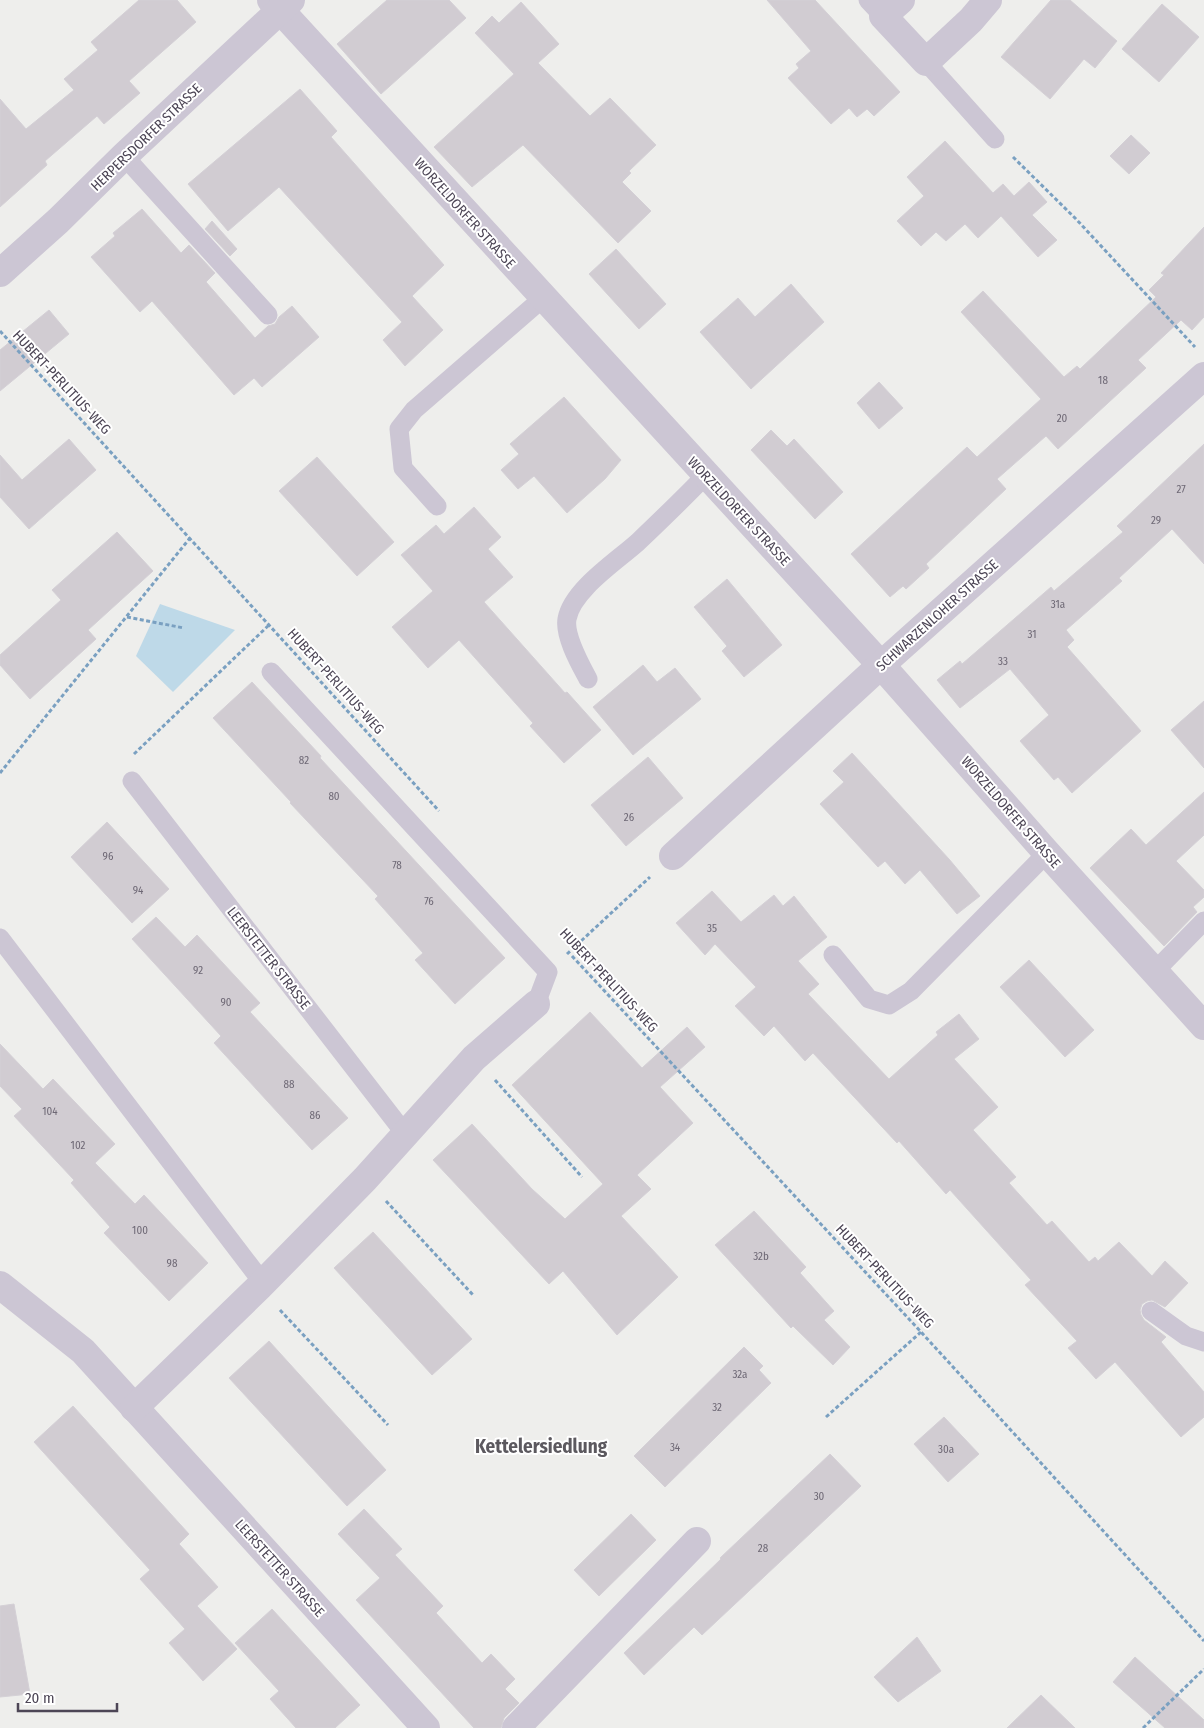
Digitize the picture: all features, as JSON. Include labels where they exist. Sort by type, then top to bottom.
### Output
[{"type":"street","points":[[884,5],[926,62],[971,20],[988,0]]},
{"type":"street","name":"HERPERSDORFER STRASSE","points":[[0,273],[58,221],[281,3]]},
{"type":"street","name":"WORZELDORFER STRASSE","points":[[281,3],[543,298],[881,665],[1047,853],[1204,1026]]},
{"type":"street","name":"SCHWARZENLOHER STRASSE","points":[[673,856],[1203,365]]},
{"type":"street","points":[[134,1408],[261,1285],[365,1179],[474,1058],[536,1004]]},
{"type":"street","name":"LEERSTETTER STRASSE","points":[[0,1285],[83,1351],[426,1728]]},
{"type":"street","points":[[516,1728],[697,1541]]},
{"type":"lane","points":[[926,62],[995,138]]},
{"type":"lane","points":[[124,156],[268,315]]},
{"type":"lane","points":[[437,506],[403,468],[399,429],[414,410],[543,298]]},
{"type":"lane","points":[[588,679],[570,644],[566,620],[573,604],[596,577],[636,543],[706,475]]},
{"type":"lane","points":[[271,672],[548,972],[536,1004]]},
{"type":"lane","name":"LEERSTETTER STRASSE","points":[[132,781],[406,1135]]},
{"type":"lane","points":[[833,955],[870,999],[889,1005],[911,991],[1047,853]]},
{"type":"lane","points":[[1154,972],[1204,922]]},
{"type":"lane","points":[[0,938],[261,1285]]},
{"type":"lane","points":[[1151,1311],[1186,1336],[1204,1342]]},
{"type":"path","points":[[995,138],[1076,219],[1203,365]]},
{"type":"path","name":"HUBERT-PERLITIUS-WEG","points":[[0,331],[442,814]]},
{"type":"path","points":[[0,774],[190,538]]},
{"type":"path","points":[[127,617],[184,628]]},
{"type":"path","points":[[132,781],[120,768],[269,625]]},
{"type":"path","points":[[548,972],[673,856]]},
{"type":"path","name":"HUBERT-PERLITIUS-WEG","points":[[562,946],[921,1332],[1204,1641]]},
{"type":"path","points":[[474,1058],[582,1177]]},
{"type":"path","points":[[365,1179],[473,1295]]},
{"type":"path","points":[[261,1285],[388,1425]]},
{"type":"path","points":[[826,1417],[921,1332]]},
{"type":"path","points":[[1143,1728],[1204,1668]]},
{"type":"shaded area","points":[[160,604],[235,630],[173,692],[136,656]]},
{"type":"building","points":[[139,0],[177,0],[196,22],[129,81],[140,93],[104,124],[97,116],[45,161],[47,165],[0,207],[0,99],[26,129],[74,90],[64,79],[98,50],[91,42]]},
{"type":"building","points":[[387,0],[449,0],[466,18],[381,94],[337,44]]},
{"type":"building","points":[[767,0],[815,0],[900,92],[874,116],[867,109],[857,117],[849,108],[831,124],[788,78],[799,68],[796,64],[811,51]]},
{"type":"building","points":[[1051,0],[1070,0],[1117,41],[1095,68],[1084,59],[1050,99],[1001,57]]},
{"type":"building","points":[[521,2],[559,44],[538,63],[590,116],[610,98],[656,145],[629,171],[631,173],[622,182],[651,211],[618,243],[523,145],[472,187],[434,147],[514,74],[475,33],[492,16],[499,23]]},
{"type":"building","points":[[1162,4],[1199,37],[1159,82],[1122,49]]},
{"type":"building","points":[[300,89],[337,131],[331,137],[444,265],[412,296],[443,330],[405,366],[383,340],[402,322],[279,187],[228,231],[188,184]]},
{"type":"building","points":[[1131,135],[1150,153],[1129,174],[1110,156]]},
{"type":"building","points":[[945,141],[993,193],[1003,184],[1014,196],[1029,182],[1047,202],[1032,215],[1057,240],[1038,257],[1001,216],[978,238],[965,224],[946,241],[936,232],[921,246],[897,221],[924,196],[907,177]]},
{"type":"building","points":[[142,209],[181,253],[189,245],[215,273],[206,282],[255,338],[268,326],[275,324],[279,317],[292,306],[319,337],[262,387],[254,378],[234,395],[152,301],[140,312],[91,257],[115,236],[113,233]]},
{"type":"building","points":[[212,221],[237,249],[230,256],[205,229]]},
{"type":"building","points":[[1204,227],[1204,317],[1192,330],[1181,320],[1138,360],[1146,368],[1058,449],[1046,436],[997,479],[1006,489],[926,564],[929,568],[906,589],[903,586],[890,597],[851,554],[967,447],[977,457],[1041,399],[961,312],[983,291],[1064,377],[1077,366],[1080,369],[1156,297],[1149,290],[1164,275],[1161,273]]},
{"type":"building","points":[[616,249],[666,304],[639,329],[589,274]]},
{"type":"building","points":[[791,284],[824,322],[751,389],[700,332],[738,298],[755,317]]},
{"type":"building","points":[[49,310],[69,334],[0,391],[0,350]]},
{"type":"building","points":[[879,382],[903,408],[879,429],[857,403]]},
{"type":"building","points":[[564,397],[621,460],[605,479],[567,513],[534,476],[518,489],[501,470],[519,454],[510,444]]},
{"type":"building","points":[[771,430],[787,446],[794,439],[843,492],[815,519],[751,450]]},
{"type":"building","points":[[69,439],[96,470],[29,529],[0,497],[0,455],[22,480]]},
{"type":"building","points":[[1204,444],[1204,564],[1172,529],[1119,578],[1122,581],[1066,630],[1074,640],[1067,647],[1141,731],[1072,793],[1058,777],[1054,780],[1020,741],[1049,715],[1010,669],[960,708],[937,680],[960,661],[962,664],[1051,587],[1054,591],[1123,532],[1117,526]]},
{"type":"building","points":[[317,457],[394,542],[357,576],[279,491]]},
{"type":"building","points":[[474,507],[501,537],[488,549],[513,577],[484,602],[565,693],[567,692],[601,730],[564,763],[530,726],[533,723],[459,640],[428,668],[392,627],[433,591],[401,555],[436,525],[444,534]]},
{"type":"building","points":[[117,532],[153,571],[88,630],[96,639],[30,699],[0,665],[0,655],[61,600],[52,590]]},
{"type":"building","points":[[727,579],[782,645],[744,677],[722,651],[727,646],[694,607]]},
{"type":"building","points":[[643,665],[657,682],[675,668],[701,699],[633,755],[593,707]]},
{"type":"building","points":[[252,682],[505,958],[455,1004],[415,960],[423,953],[375,899],[378,896],[213,718]]},
{"type":"building","points":[[1204,701],[1204,768],[1171,730]]},
{"type":"building","points":[[852,753],[949,859],[980,896],[957,914],[920,870],[905,884],[885,861],[878,867],[820,804],[844,782],[833,771]]},
{"type":"building","points":[[648,757],[683,798],[626,846],[591,805]]},
{"type":"building","points":[[1204,792],[1204,835],[1176,861],[1204,890],[1204,897],[1193,907],[1197,912],[1164,946],[1090,868],[1131,829],[1146,845]]},
{"type":"building","points":[[107,822],[169,889],[132,923],[71,857]]},
{"type":"building","points":[[712,891],[741,922],[774,895],[783,906],[794,896],[827,937],[798,961],[819,984],[808,994],[889,1079],[938,1035],[936,1032],[959,1014],[979,1039],[954,1059],[998,1107],[973,1130],[1016,1177],[1009,1183],[1047,1225],[1052,1221],[1089,1262],[1095,1257],[1098,1261],[1119,1242],[1152,1276],[1165,1261],[1188,1283],[1165,1307],[1152,1300],[1142,1304],[1140,1310],[1144,1320],[1166,1337],[1161,1342],[1204,1392],[1204,1417],[1181,1437],[1115,1362],[1096,1379],[1068,1348],[1077,1341],[1025,1285],[1031,1280],[950,1190],[946,1194],[899,1141],[897,1143],[813,1053],[805,1061],[774,1026],[764,1036],[735,1006],[756,987],[715,944],[705,955],[676,923]]},
{"type":"building","points":[[156,917],[185,947],[197,935],[260,1003],[250,1012],[348,1118],[312,1150],[214,1043],[221,1036],[132,939]]},
{"type":"building","points":[[1029,960],[1094,1030],[1065,1057],[1000,987]]},
{"type":"building","points":[[590,1012],[642,1068],[687,1027],[705,1047],[660,1087],[693,1123],[637,1175],[651,1189],[621,1216],[678,1277],[617,1335],[563,1271],[549,1284],[433,1160],[472,1124],[532,1189],[565,1219],[603,1184],[512,1085]]},
{"type":"building","points":[[0,1044],[43,1089],[53,1079],[115,1144],[95,1163],[135,1204],[144,1195],[208,1263],[169,1301],[104,1233],[110,1227],[71,1183],[74,1180],[14,1116],[22,1109],[0,1086]]},
{"type":"building","points":[[754,1211],[806,1267],[800,1273],[834,1311],[824,1320],[850,1347],[833,1365],[793,1326],[791,1328],[715,1245]]},
{"type":"building","points":[[373,1232],[472,1339],[432,1375],[334,1268]]},
{"type":"building","points":[[269,1341],[386,1470],[347,1506],[229,1378]]},
{"type":"building","points":[[744,1347],[763,1366],[759,1370],[771,1383],[665,1487],[634,1456]]},
{"type":"building","points":[[73,1406],[189,1534],[179,1544],[218,1587],[197,1606],[237,1649],[203,1681],[169,1643],[185,1629],[140,1579],[150,1570],[34,1442]]},
{"type":"building","points":[[944,1417],[979,1454],[948,1482],[914,1444]]},
{"type":"building","points":[[830,1454],[861,1486],[702,1635],[694,1627],[644,1675],[624,1653],[720,1558]]},
{"type":"building","points":[[364,1509],[402,1549],[395,1555],[443,1606],[436,1613],[482,1663],[491,1654],[515,1679],[505,1689],[519,1703],[504,1718],[501,1728],[474,1728],[356,1600],[380,1578],[338,1534]]},
{"type":"building","points":[[631,1514],[656,1540],[599,1596],[574,1570]]},
{"type":"building","points":[[14,1604],[30,1694],[0,1697],[0,1606]]},
{"type":"building","points":[[272,1609],[360,1705],[335,1728],[296,1728],[270,1699],[279,1691],[235,1643]]},
{"type":"building","points":[[917,1637],[941,1671],[898,1702],[874,1677]]},
{"type":"building","points":[[1135,1657],[1204,1720],[1204,1728],[1165,1728],[1113,1682]]},
{"type":"building","points":[[1041,1695],[1075,1728],[1007,1728]]},
{"type":"district","name":"Kettelersiedlung","points":[[541,1446]]}]
